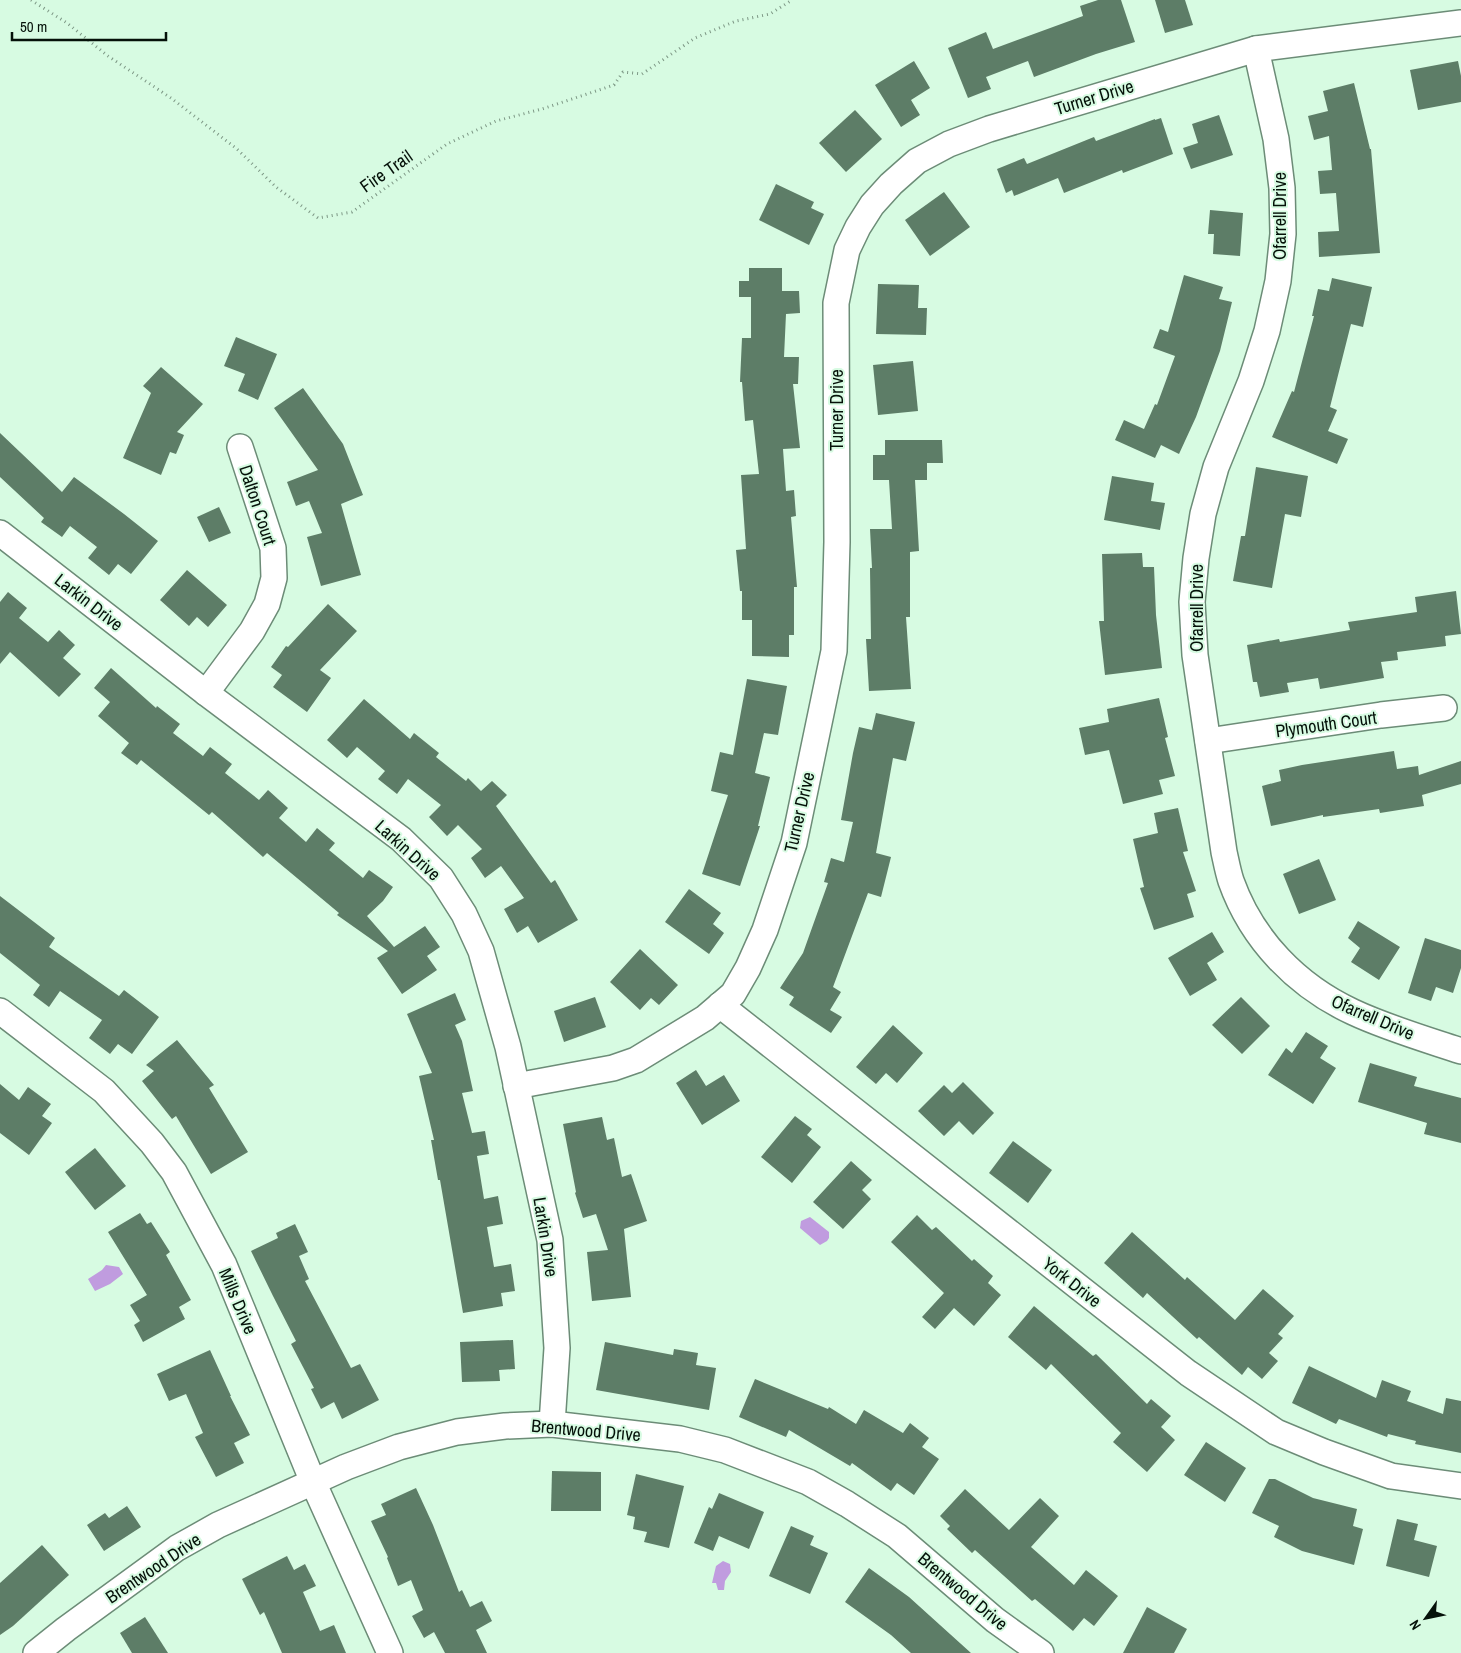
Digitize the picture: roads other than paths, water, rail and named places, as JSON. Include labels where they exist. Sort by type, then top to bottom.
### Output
[{"type":"street","name":"Turner Drive","points":[[516,1086],[613,1068],[636,1060],[705,1018],[733,994],[748,968],[765,930],[794,843],[834,651],[837,542],[836,303],[847,250],[858,227],[872,205],[891,184],[917,161],[949,144],[989,129],[1256,49],[1461,23]]},
{"type":"street","name":"Ofarrell Drive","points":[[1256,49],[1276,139],[1282,188],[1283,234],[1278,281],[1268,332],[1251,381],[1216,467],[1203,514],[1192,602],[1195,655],[1224,852],[1231,881],[1244,910],[1260,937],[1279,960],[1307,984],[1353,1012],[1461,1051]]},
{"type":"street","name":"Dalton Court","points":[[206,693],[252,631],[267,604],[274,578],[273,548],[240,446]]},
{"type":"street","name":"Larkin Drive","points":[[0,533],[206,693],[400,839],[441,878],[464,914],[481,952],[508,1047],[550,1240],[557,1348],[552,1424]]},
{"type":"street","name":"Plymouth Court","points":[[1208,741],[1444,708]]},
{"type":"street","name":"York Drive","points":[[720,1006],[1188,1372],[1276,1432],[1324,1452],[1391,1476],[1461,1486]]},
{"type":"street","name":"Mills Drive","points":[[0,1011],[104,1091],[152,1143],[174,1172],[224,1265],[313,1482],[390,1653]]},
{"type":"street","name":"Brentwood Drive","points":[[36,1653],[66,1628],[176,1548],[218,1525],[346,1467],[399,1447],[457,1432],[505,1426],[552,1424],[680,1439],[725,1450],[808,1482],[848,1504],[896,1536],[995,1620],[1041,1653]]}]
